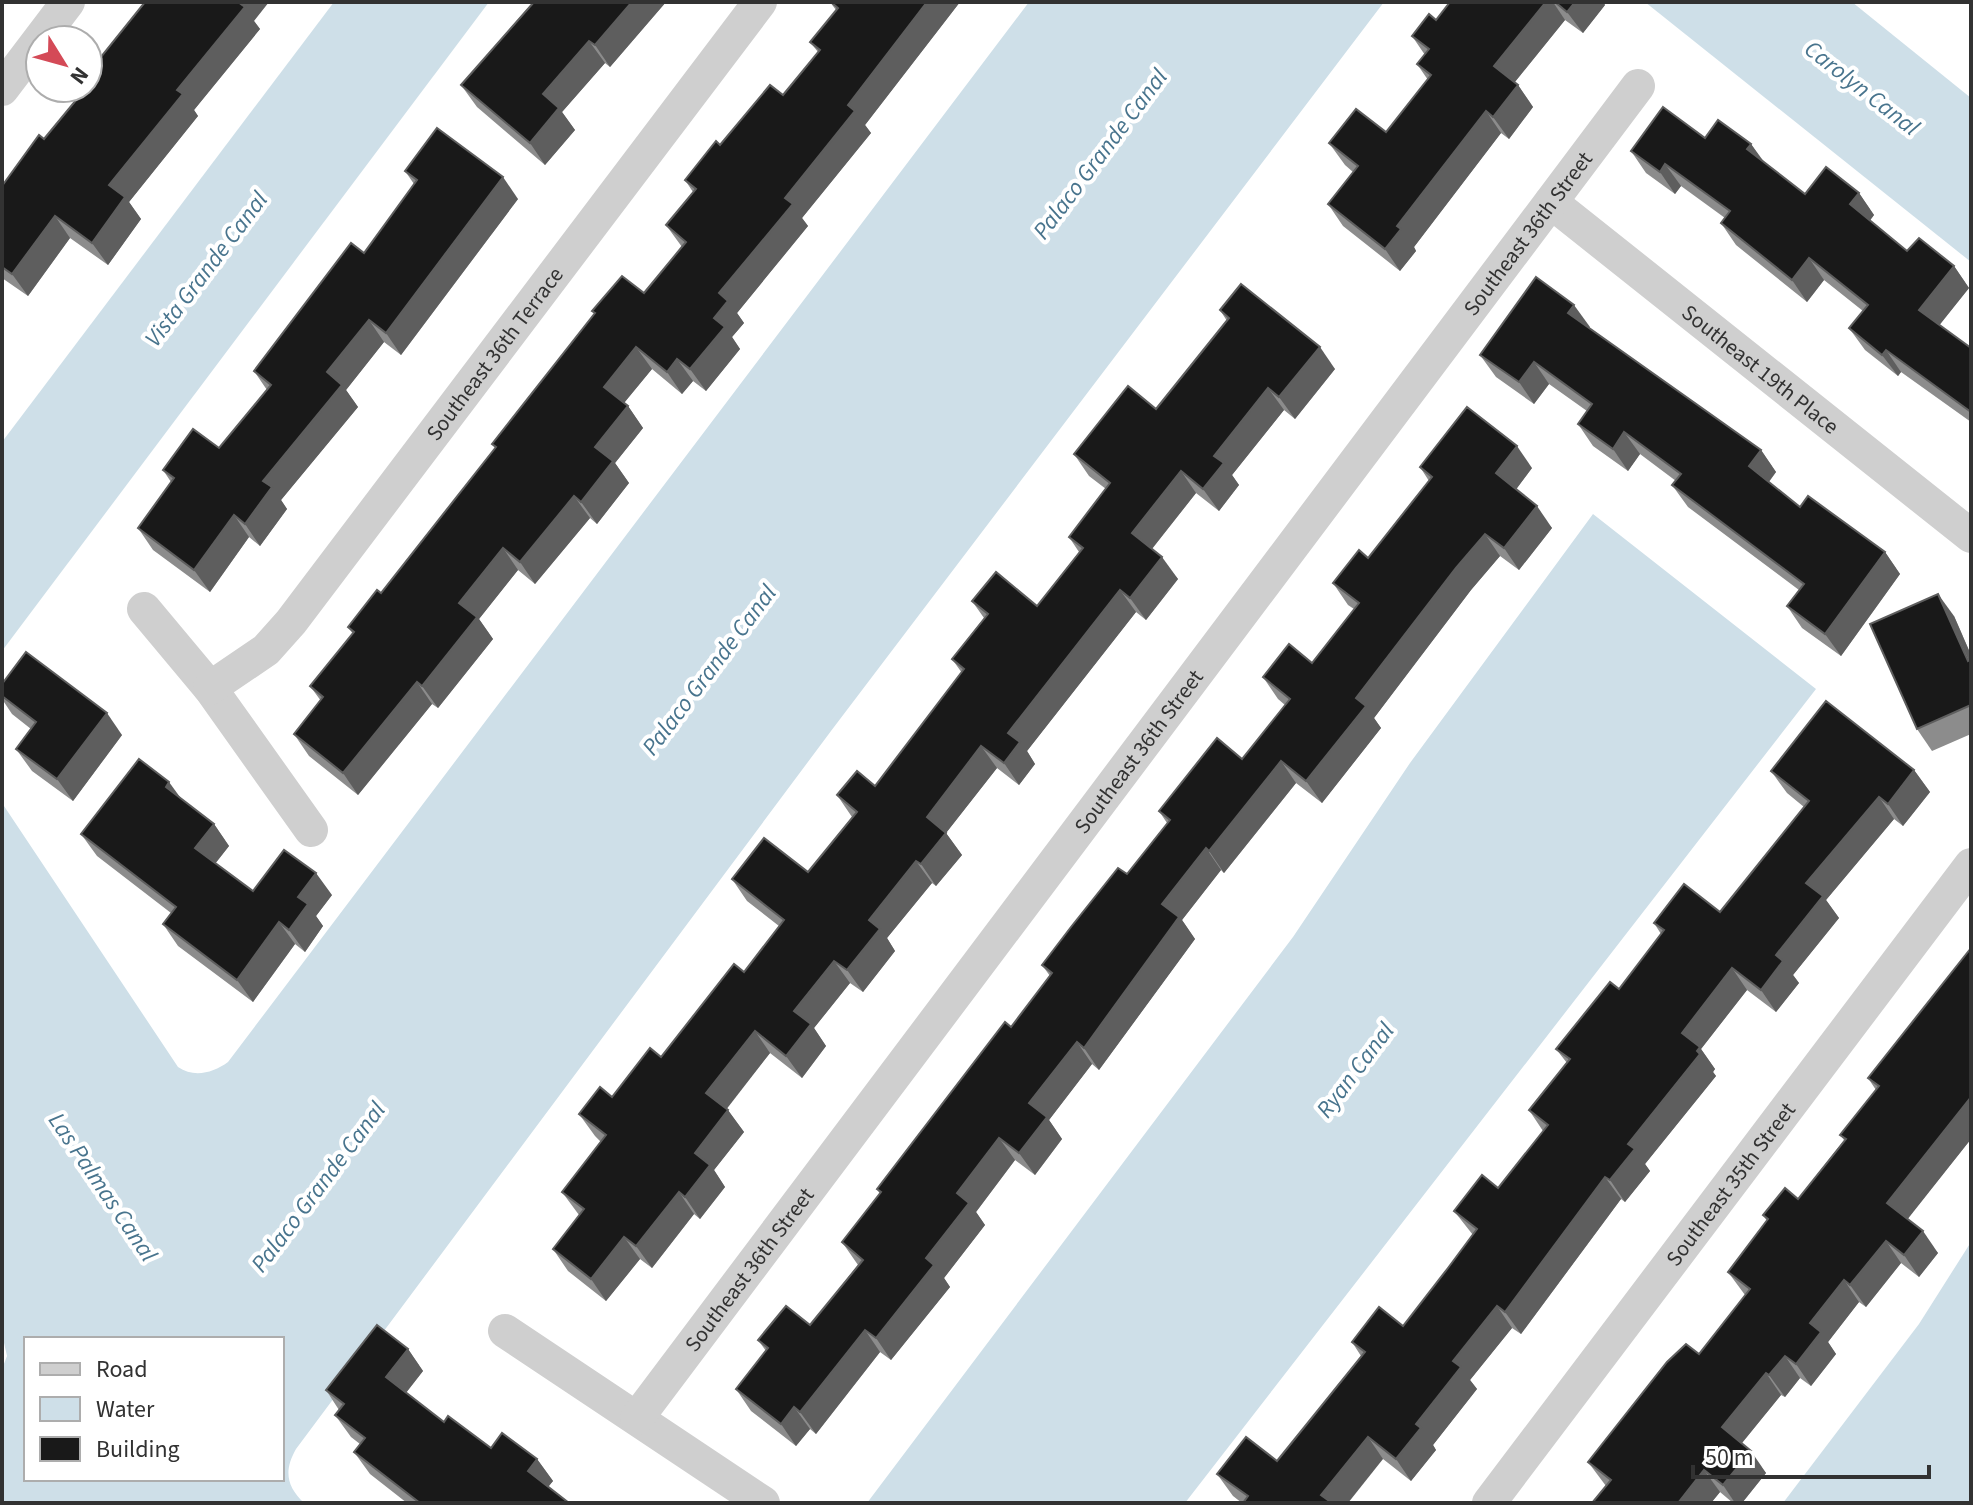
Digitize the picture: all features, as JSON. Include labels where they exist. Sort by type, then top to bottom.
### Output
[{"type":"street","points":[[2,89],[68,2]]},
{"type":"street","name":"Southeast 36th Terrace","points":[[210,688],[266,650],[291,622],[760,2]]},
{"type":"street","name":"Southeast 36th Street","points":[[637,1418],[1638,86]]},
{"type":"street","name":"Southeast 19th Place","points":[[1551,202],[1971,536]]},
{"type":"street","points":[[144,609],[210,688],[311,830]]},
{"type":"street","name":"Southeast 35th Street","points":[[1489,1503],[1971,865]]},
{"type":"street","points":[[505,1331],[763,1503]]},
{"type":"water","name":"Vista Grande Canal","points":[[334,2],[489,2],[2,651],[2,442]]},
{"type":"water","points":[[1029,2],[1384,2],[831,731],[296,1449],[289,1478],[293,1490],[304,1503],[2,1503],[2,1369],[7,1356],[2,1334],[2,803],[178,1067],[203,1073],[228,1062]]},
{"type":"water","name":"Carolyn Canal","points":[[1645,2],[1852,2],[1971,98],[1971,262]]},
{"type":"water","name":"Ryan Canal","points":[[1593,514],[1816,689],[1185,1503],[867,1503],[1293,937],[1410,763]]},
{"type":"water","points":[[1971,1242],[1971,1503],[1783,1503],[1919,1324]]},
{"type":"building","points":[[145,2],[238,2],[245,7],[177,90],[183,94],[109,185],[125,197],[92,243],[55,216],[12,274],[2,267],[2,186],[39,135],[44,139],[73,104],[104,104],[104,53]]},
{"type":"building","points":[[534,2],[632,2],[595,45],[589,41],[543,94],[559,108],[530,143],[461,85]]},
{"type":"building","points":[[831,2],[927,2],[848,105],[855,111],[785,198],[793,204],[719,293],[728,301],[714,318],[725,327],[690,369],[677,359],[667,372],[636,347],[604,387],[628,406],[595,447],[613,461],[581,502],[574,496],[520,562],[503,548],[459,603],[477,617],[422,686],[417,682],[343,773],[294,734],[323,697],[310,686],[354,632],[348,627],[377,590],[381,593],[496,447],[492,444],[595,313],[592,311],[622,276],[644,293],[686,242],[666,225],[696,189],[685,180],[716,141],[720,145],[770,85],[783,95],[820,50],[810,42],[838,8]]},
{"type":"building","points":[[1450,2],[1546,2],[1494,66],[1518,85],[1493,117],[1486,111],[1397,226],[1401,229],[1385,249],[1328,204],[1358,166],[1329,143],[1356,109],[1386,132],[1431,75],[1417,64],[1429,49],[1412,36],[1429,14],[1436,20]]},
{"type":"building","points":[[1555,2],[1575,2],[1567,12]]},
{"type":"building","points":[[1663,107],[1705,138],[1718,120],[1751,144],[1747,149],[1805,194],[1826,167],[1859,193],[1850,204],[1907,251],[1919,238],[1954,266],[1919,310],[1971,348],[1971,412],[1886,350],[1882,355],[1849,328],[1868,305],[1809,258],[1792,280],[1721,223],[1730,211],[1665,164],[1660,172],[1631,151]]},
{"type":"building","points":[[437,128],[503,177],[386,333],[369,320],[327,372],[342,385],[263,481],[272,487],[245,524],[234,515],[194,570],[138,528],[174,478],[163,470],[193,429],[219,448],[271,385],[254,371],[351,243],[364,253],[417,180],[405,171]]},
{"type":"building","points":[[1536,277],[1574,305],[1568,313],[1761,450],[1749,466],[1800,507],[1808,496],[1885,552],[1825,634],[1787,606],[1804,584],[1672,485],[1681,474],[1624,432],[1613,449],[1578,424],[1592,404],[1534,362],[1519,382],[1480,355]]},
{"type":"building","points":[[1241,284],[1320,347],[1279,397],[1268,388],[1214,456],[1224,463],[1203,489],[1181,471],[1132,533],[1162,557],[1130,598],[1120,590],[1008,733],[1020,742],[1004,763],[981,746],[927,817],[946,833],[921,864],[916,861],[869,920],[880,929],[847,970],[834,961],[794,1011],[811,1024],[786,1056],[755,1031],[706,1093],[728,1110],[695,1153],[710,1165],[685,1197],[679,1192],[636,1246],[624,1237],[591,1279],[553,1249],[584,1209],[562,1192],[606,1135],[579,1114],[600,1087],[612,1097],[650,1048],[661,1057],[734,964],[744,972],[784,920],[732,879],[764,838],[808,872],[857,812],[837,795],[857,771],[875,786],[964,669],[952,659],[988,614],[972,601],[996,572],[1037,606],[1083,548],[1069,537],[1110,483],[1074,454],[1128,386],[1156,409],[1229,318],[1220,310]]},
{"type":"building","points":[[1467,407],[1517,446],[1496,473],[1537,506],[1504,548],[1485,534],[1456,568],[1356,698],[1366,706],[1306,781],[1281,761],[1209,851],[1206,848],[1162,904],[1179,917],[1084,1048],[1077,1042],[1029,1103],[1047,1117],[1019,1153],[999,1138],[957,1193],[969,1203],[926,1258],[934,1265],[876,1338],[865,1330],[800,1412],[794,1407],[781,1424],[736,1389],[768,1348],[758,1340],[786,1306],[810,1325],[863,1260],[842,1242],[881,1192],[877,1189],[1005,1022],[1011,1027],[1052,973],[1042,965],[1071,927],[1118,868],[1127,874],[1170,820],[1159,811],[1217,738],[1242,759],[1290,699],[1263,677],[1289,644],[1312,663],[1359,603],[1333,583],[1359,550],[1368,558],[1432,477],[1420,467]]},
{"type":"building","points":[[1938,594],[1968,661],[1971,659],[1971,705],[1917,729],[1870,624]]},
{"type":"building","points":[[26,652],[107,713],[57,779],[16,749],[36,722],[2,696],[2,684]]},
{"type":"building","points":[[1826,701],[1914,770],[1888,804],[1879,797],[1806,883],[1823,896],[1776,955],[1783,961],[1761,990],[1732,968],[1682,1033],[1700,1047],[1697,1051],[1700,1054],[1628,1144],[1635,1149],[1610,1180],[1605,1177],[1505,1312],[1497,1306],[1453,1361],[1461,1367],[1416,1424],[1421,1428],[1396,1459],[1368,1437],[1321,1495],[1332,1503],[1243,1503],[1248,1496],[1217,1474],[1246,1437],[1277,1461],[1365,1352],[1352,1342],[1379,1307],[1403,1326],[1477,1229],[1454,1211],[1482,1175],[1498,1188],[1548,1125],[1529,1110],[1570,1059],[1556,1049],[1610,982],[1619,989],[1664,930],[1654,923],[1684,884],[1720,912],[1809,801],[1771,771]]},
{"type":"building","points":[[139,759],[169,782],[166,787],[214,824],[195,848],[253,891],[284,850],[316,873],[298,897],[308,904],[289,930],[279,922],[237,980],[163,924],[176,907],[81,834]]},
{"type":"building","points":[[1971,948],[1971,1097],[1887,1203],[1923,1231],[1904,1255],[1886,1241],[1850,1285],[1844,1280],[1810,1323],[1821,1332],[1796,1364],[1785,1356],[1769,1375],[1766,1373],[1722,1427],[1751,1451],[1723,1485],[1704,1470],[1678,1503],[1592,1503],[1611,1480],[1588,1462],[1667,1362],[1686,1344],[1699,1354],[1750,1289],[1728,1272],[1768,1219],[1763,1215],[1785,1188],[1798,1199],[1846,1139],[1840,1135],[1879,1086],[1868,1078]]},
{"type":"building","points":[[377,1325],[408,1349],[386,1377],[444,1422],[448,1416],[491,1448],[502,1433],[537,1459],[528,1471],[569,1503],[420,1503],[354,1452],[365,1438],[335,1415],[344,1404],[326,1390]]},
{"type":"water label","name":"Palaco Grande Canal","points":[[1100,154]]},
{"type":"water label","name":"Palaco Grande Canal","points":[[709,670]]},
{"type":"water label","name":"Las Palmas Canal","points":[[103,1187]]},
{"type":"water label","name":"Palaco Grande Canal","points":[[318,1187]]}]
